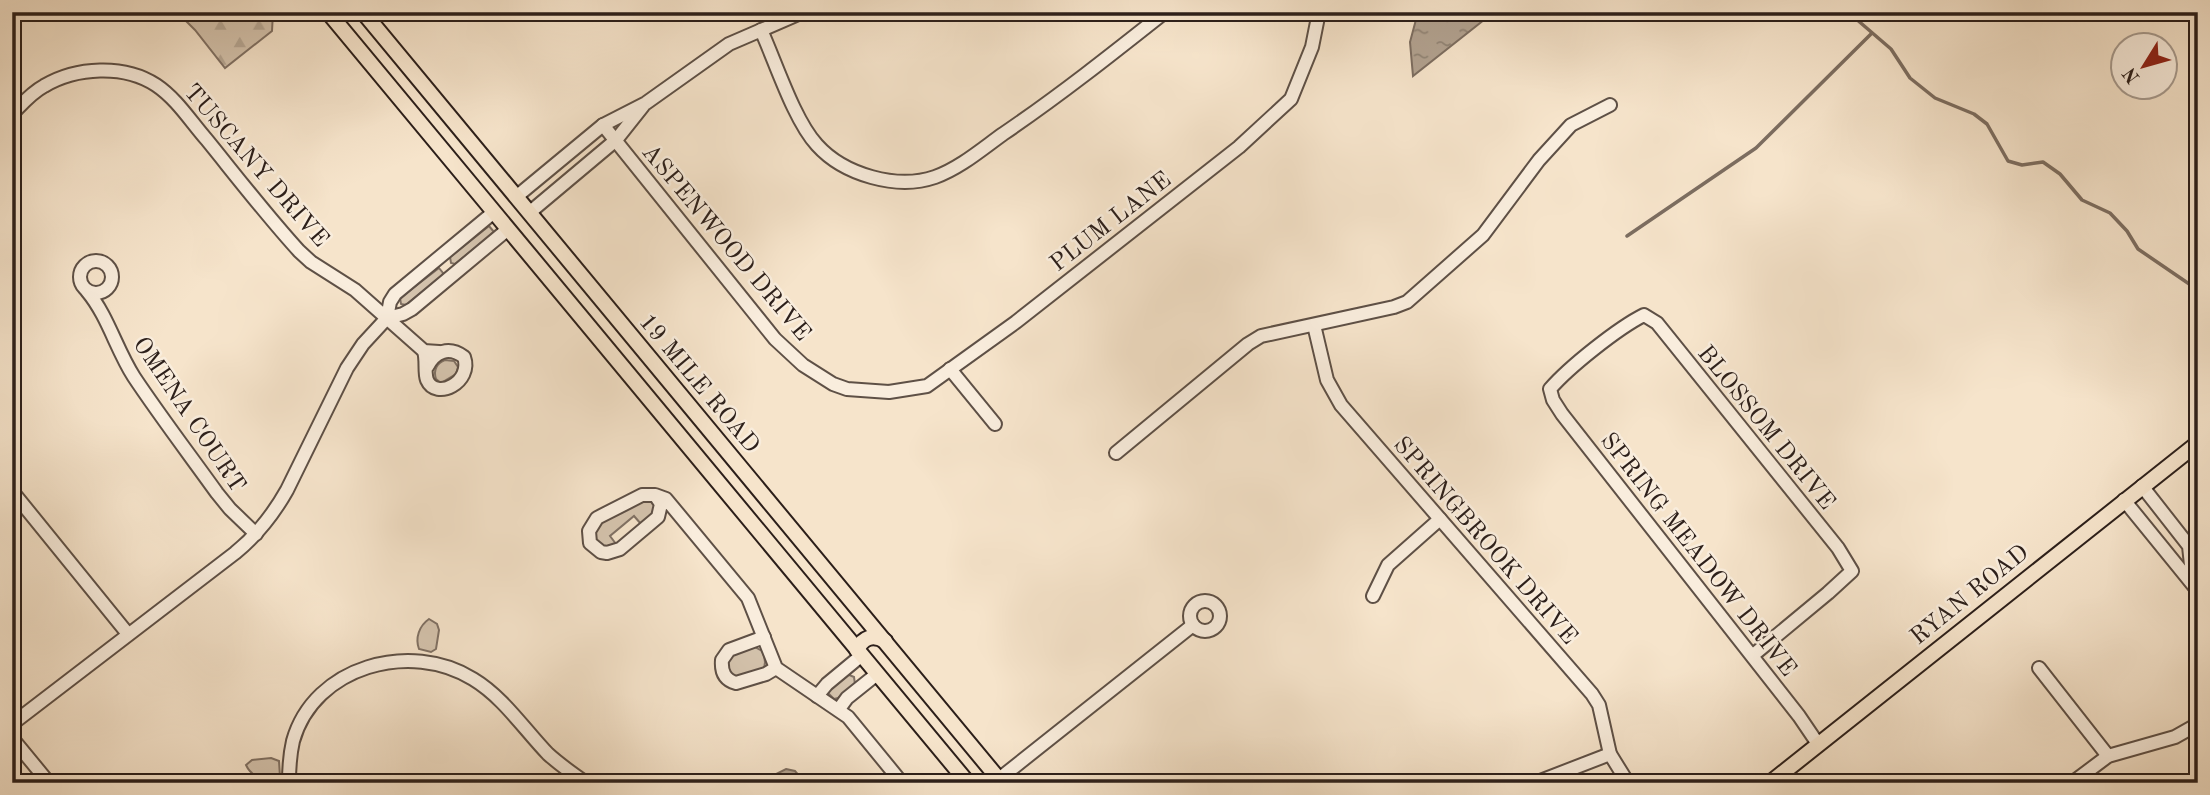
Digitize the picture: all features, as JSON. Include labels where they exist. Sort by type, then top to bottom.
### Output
[{"type":"main road","name":"19 MILE ROAD","points":[[328,12],[968,783]]},
{"type":"main road","name":"19 MILE ROAD","points":[[363,12],[1001,781]]},
{"type":"main road","points":[[457,167],[461,159],[468,154],[484,158]]},
{"type":"main road","points":[[593,332],[603,335],[611,333],[620,322]]},
{"type":"main road","name":"RYAN ROAD","points":[[1770,783],[2198,443]]},
{"type":"main road","points":[[860,653],[862,642],[870,637],[885,641]]},
{"type":"street","points":[[516,197],[603,125],[646,103],[729,44],[803,12]]},
{"type":"street","points":[[761,30],[800,120],[816,144],[828,156],[859,174],[899,182],[933,178],[955,168],[1061,94],[1165,12]]},
{"type":"street","name":"PLUM LANE","points":[[865,392],[889,393],[927,386],[1016,322],[1239,147],[1291,99],[1312,47],[1319,12]]},
{"type":"street","name":"TUSCANY DRIVE","points":[[12,114],[44,86],[76,73],[118,71],[156,85],[184,113],[299,251],[311,262],[355,290],[424,351]]},
{"type":"street","points":[[529,213],[616,140],[646,103]]},
{"type":"street","points":[[1116,453],[1261,336],[1395,307],[1407,302],[1483,235],[1539,160],[1571,125],[1610,104]]},
{"type":"street","name":"ASPENWOOD DRIVE","points":[[603,125],[775,339],[803,365],[833,384],[865,392]]},
{"type":"street","points":[[12,724],[256,534],[287,490],[354,355],[387,318],[390,302],[395,294],[494,212]]},
{"type":"street","points":[[387,318],[412,309],[508,229]]},
{"type":"street","points":[[101,310],[112,279],[111,274],[106,265],[96,261],[86,264],[80,272],[80,282],[87,290],[97,293],[107,289]]},
{"type":"street","name":"OMENA COURT","points":[[87,290],[101,310],[110,333],[134,376],[217,493],[256,534]]},
{"type":"street","name":"SPRING MEADOW DRIVE","points":[[1644,316],[1620,330],[1560,377],[1550,389],[1553,400],[1818,744]]},
{"type":"street","name":"BLOSSOM DRIVE","points":[[1644,316],[1657,323],[1838,548],[1852,570],[1752,656]]},
{"type":"street","name":"SPRINGBROOK DRIVE","points":[[1314,324],[1327,380],[1341,405],[1592,694],[1600,705],[1610,754],[1629,783]]},
{"type":"street","points":[[424,351],[439,352],[455,352],[464,357],[466,369],[463,376],[451,386],[437,389],[430,385],[427,379],[424,351]]},
{"type":"street","points":[[427,367],[431,358],[439,352]]},
{"type":"street","points":[[950,369],[995,424]]},
{"type":"street","points":[[2142,486],[2189,546],[2195,588]]},
{"type":"street","points":[[12,491],[128,634]]},
{"type":"street","points":[[672,506],[614,552],[601,552],[590,543],[589,531],[597,518],[642,495],[666,499],[672,506],[748,598],[776,668],[848,717],[902,783]]},
{"type":"street","points":[[654,495],[661,504],[658,517]]},
{"type":"street","points":[[2124,500],[2195,588]]},
{"type":"street","points":[[1373,596],[1388,565],[1440,519]]},
{"type":"street","points":[[1001,781],[1193,625]]},
{"type":"street","points":[[764,638],[729,650],[722,660],[723,672],[727,678],[737,683],[776,668]]},
{"type":"street","points":[[817,696],[860,653]]},
{"type":"street","points":[[289,783],[294,739],[304,717],[324,692],[349,674],[379,664],[407,660],[461,671],[476,680],[501,702],[550,756],[586,783]]},
{"type":"street","points":[[2039,668],[2108,756]]},
{"type":"street","points":[[839,709],[847,698],[877,674]]},
{"type":"street","points":[[2072,783],[2108,756],[2175,737],[2198,724]]},
{"type":"street","points":[[12,738],[49,783]]},
{"type":"street","points":[[1535,783],[1610,754]]},
{"type":"green space","points":[[177,12],[273,12],[272,31],[225,68]]},
{"type":"green space","points":[[489,226],[494,232],[491,235],[455,264],[451,263],[450,257]]},
{"type":"green space","points":[[439,268],[442,276],[406,305],[401,304],[400,298]]},
{"type":"green space","points":[[445,360],[454,361],[458,367],[456,374],[441,383],[436,379],[435,370]]},
{"type":"green space","points":[[644,500],[654,504],[654,513],[641,524],[634,516],[610,536],[616,544],[610,548],[598,542],[595,536],[598,524]]},
{"type":"green space","points":[[429,619],[437,624],[439,630],[436,649],[431,652],[419,649],[417,641],[420,629]]},
{"type":"green space","points":[[753,646],[762,651],[765,659],[763,669],[735,677],[726,669],[729,658]]},
{"type":"green space","points":[[847,674],[854,677],[855,684],[834,699],[828,693],[830,689]]},
{"type":"green space","points":[[271,758],[279,761],[278,780],[259,778],[251,773],[246,765],[252,760]]},
{"type":"water","points":[[1418,12],[1494,12],[1413,76],[1410,42]]},
{"type":"water","points":[[786,769],[795,771],[805,783],[767,783],[776,774]]},
{"type":"waterway","points":[[1848,12],[1891,49],[1910,78],[1935,98],[1974,114],[1987,124],[2008,161],[2022,165],[2043,162],[2060,174],[2082,200],[2110,213],[2127,231],[2138,249],[2198,290]]},
{"type":"waterway","points":[[1627,236],[1756,148],[1871,34]]}]
